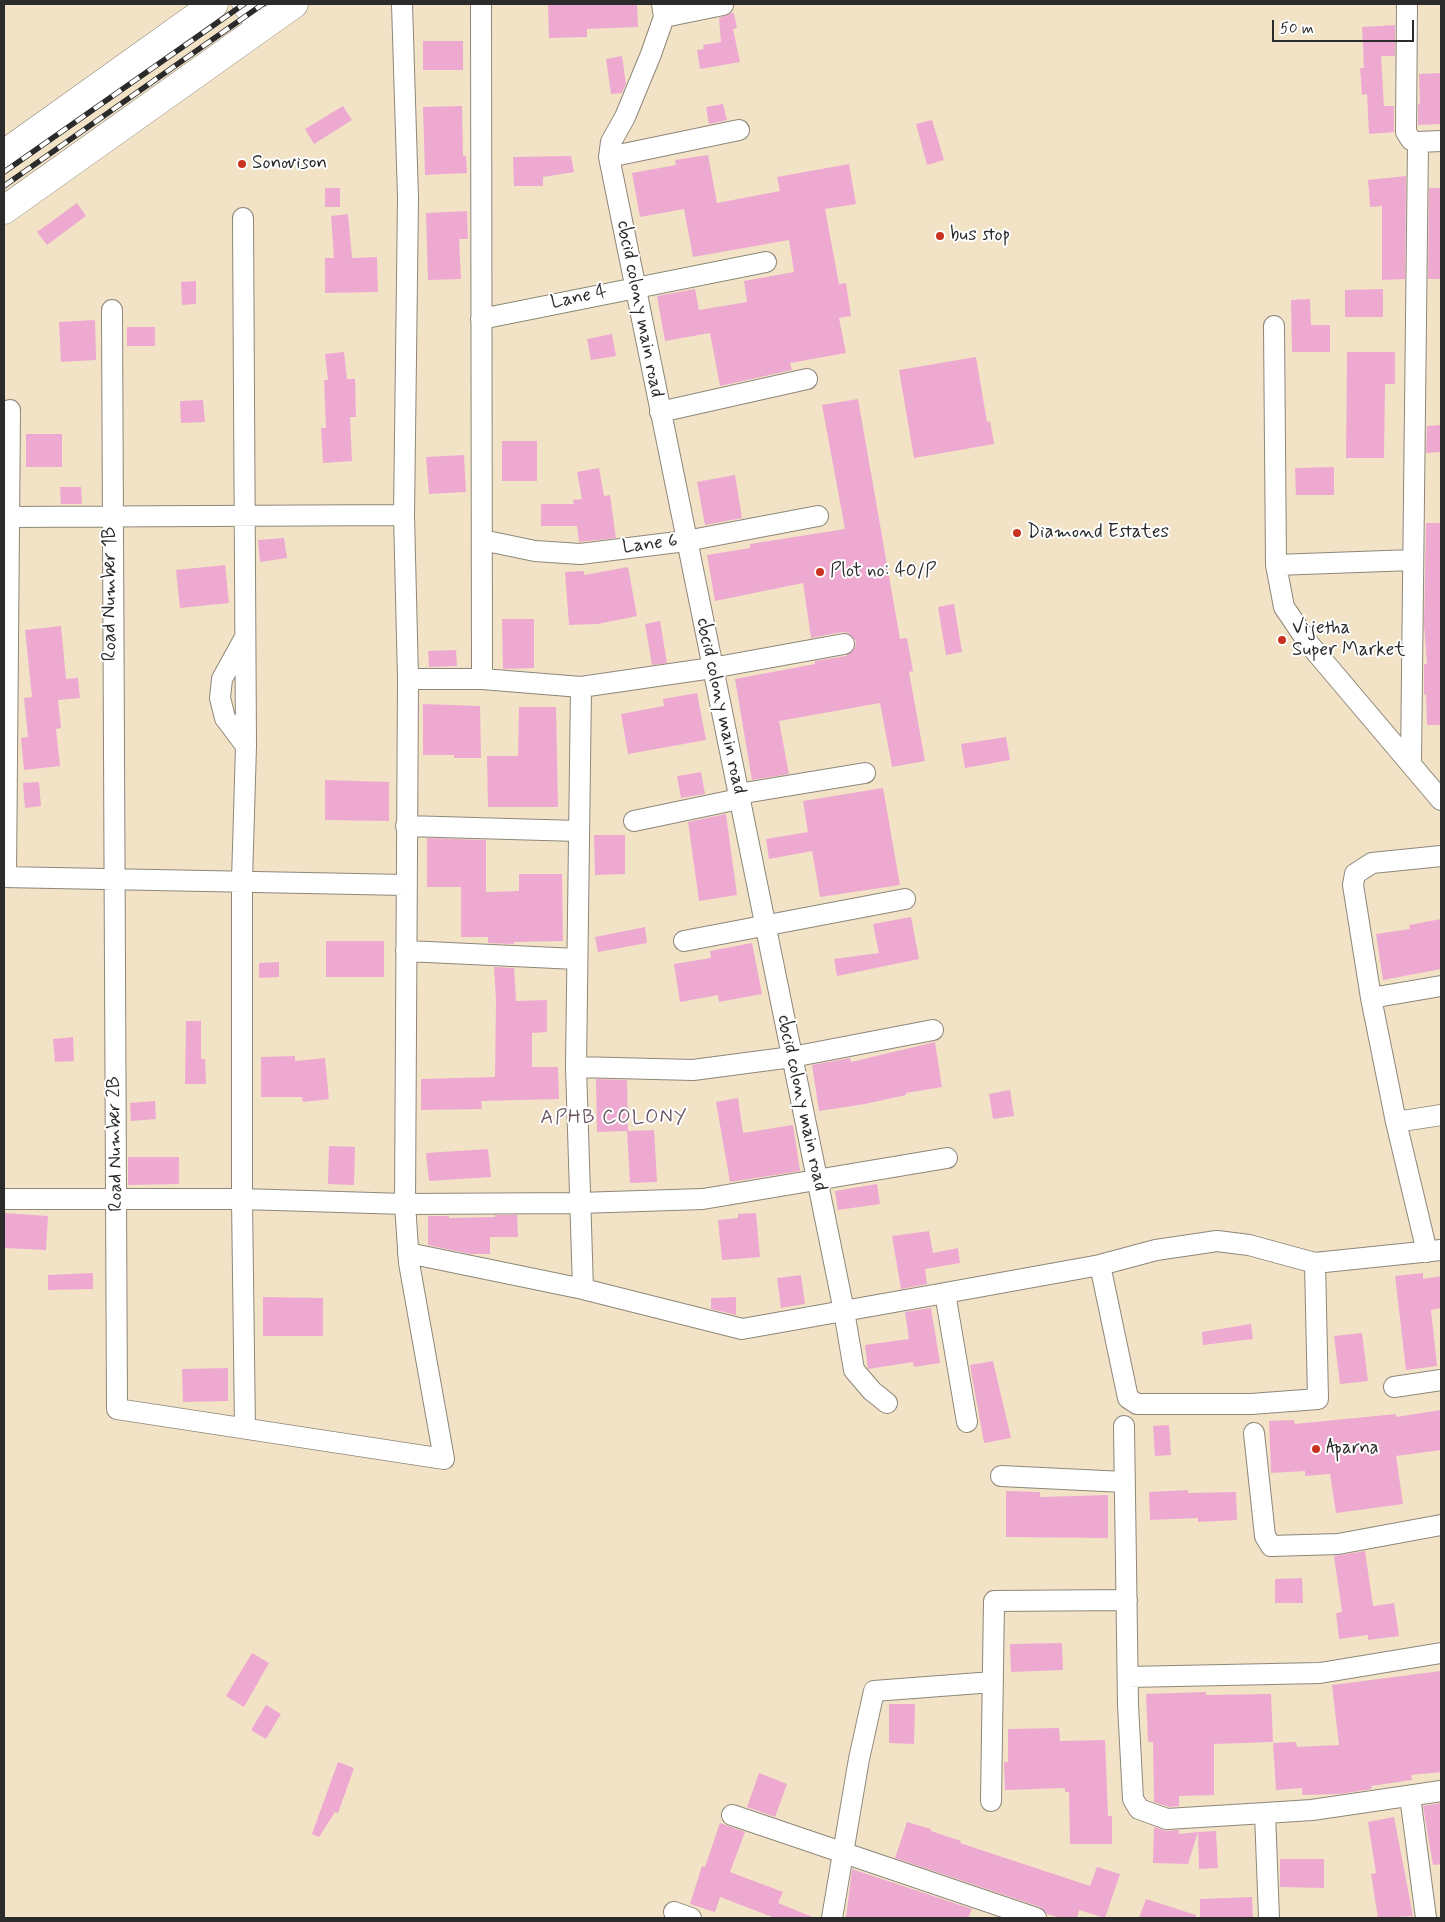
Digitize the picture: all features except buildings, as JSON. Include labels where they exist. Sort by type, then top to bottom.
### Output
[{"type":"highway","points":[[4,154],[214,4]]},
{"type":"highway","points":[[246,4],[273,13]]},
{"type":"highway","points":[[4,210],[273,13]]},
{"type":"street","points":[[244,218],[245,639],[222,679],[220,698],[224,718],[246,746],[242,881],[242,1198],[245,1428],[444,1459],[420,1336],[408,1253],[405,1204],[408,679],[404,515],[408,198],[402,4]]},
{"type":"street","points":[[482,4],[482,679]]},
{"type":"street","points":[[1407,4],[1406,132],[1411,140],[1418,142],[1441,141]]},
{"type":"street","points":[[663,10],[723,5]]},
{"type":"street","name":"cbcid colony main road","points":[[663,10],[652,54],[625,117],[611,142],[609,157],[634,287],[818,1181],[854,1370],[872,1391],[887,1403]]},
{"type":"street","points":[[609,157],[739,130]]},
{"type":"street","points":[[1411,762],[1418,142]]},
{"type":"street","name":"Lane 4","points":[[482,319],[766,262]]},
{"type":"street","name":"Road Number 1B","points":[[112,310],[113,879]]},
{"type":"street","points":[[1274,326],[1276,564],[1284,607],[1309,644],[1411,762],[1441,800]]},
{"type":"street","points":[[660,412],[807,379]]},
{"type":"street","points":[[10,410],[5,877],[406,884]]},
{"type":"street","points":[[9,517],[244,514],[404,515]]},
{"type":"street","name":"Lane 6","points":[[482,540],[535,551],[580,554],[686,541],[818,516]]},
{"type":"street","points":[[1276,564],[1413,560]]},
{"type":"street","points":[[408,679],[482,679],[581,687],[712,668],[844,644]]},
{"type":"street","points":[[581,687],[576,1067],[583,1289]]},
{"type":"street","points":[[634,821],[739,797],[865,773]]},
{"type":"street","points":[[406,826],[578,831]]},
{"type":"street","points":[[408,1253],[583,1289],[742,1329],[1100,1264],[1156,1250],[1217,1241],[1249,1245],[1315,1263],[1434,1251],[1396,1122],[1371,998],[1353,885],[1355,874],[1372,863],[1441,856]]},
{"type":"street","name":"Road Number 2B","points":[[113,879],[117,1409],[245,1428]]},
{"type":"street","points":[[684,941],[905,899]]},
{"type":"street","points":[[406,951],[577,958]]},
{"type":"street","points":[[1371,998],[1441,986]]},
{"type":"street","points":[[576,1067],[693,1070],[792,1057],[933,1030]]},
{"type":"street","points":[[1396,1122],[1441,1115]]},
{"type":"street","points":[[4,1199],[242,1198],[405,1204],[579,1203],[703,1199],[947,1158]]},
{"type":"street","points":[[1100,1264],[1128,1398],[1137,1404],[1250,1404],[1318,1399],[1315,1263]]},
{"type":"street","points":[[946,1293],[967,1422]]},
{"type":"street","points":[[1394,1387],[1441,1380]]},
{"type":"street","points":[[1124,1426],[1128,1677],[1133,1799],[1139,1809],[1167,1819],[1312,1810],[1441,1791]]},
{"type":"street","points":[[1254,1433],[1265,1536],[1271,1546],[1338,1544],[1441,1525]]},
{"type":"street","points":[[1001,1476],[1124,1482]]},
{"type":"street","points":[[991,1801],[994,1601],[1127,1600]]},
{"type":"street","points":[[1128,1677],[1320,1673],[1441,1653]]},
{"type":"street","points":[[832,1918],[859,1759],[874,1690],[992,1682]]},
{"type":"street","points":[[1410,1796],[1426,1918]]},
{"type":"street","points":[[1265,1813],[1269,1918]]},
{"type":"street","points":[[732,1815],[842,1854],[1036,1918]]},
{"type":"railway","points":[[4,172],[244,4]]},
{"type":"railway","points":[[4,186],[263,4]]},
{"type":"place","name":"Sonovison","points":[[242,164]]},
{"type":"place","name":"bus stop","points":[[940,236]]},
{"type":"place","name":"Diamond Estates","points":[[1017,533]]},
{"type":"place","name":"Plot no: 40/P","points":[[820,572]]},
{"type":"place","name":"Vijetha Super Market","points":[[1282,640]]},
{"type":"place","name":"Aparna","points":[[1316,1449]]},
{"type":"district","name":"APHB COLONY","points":[[614,1119]]}]
